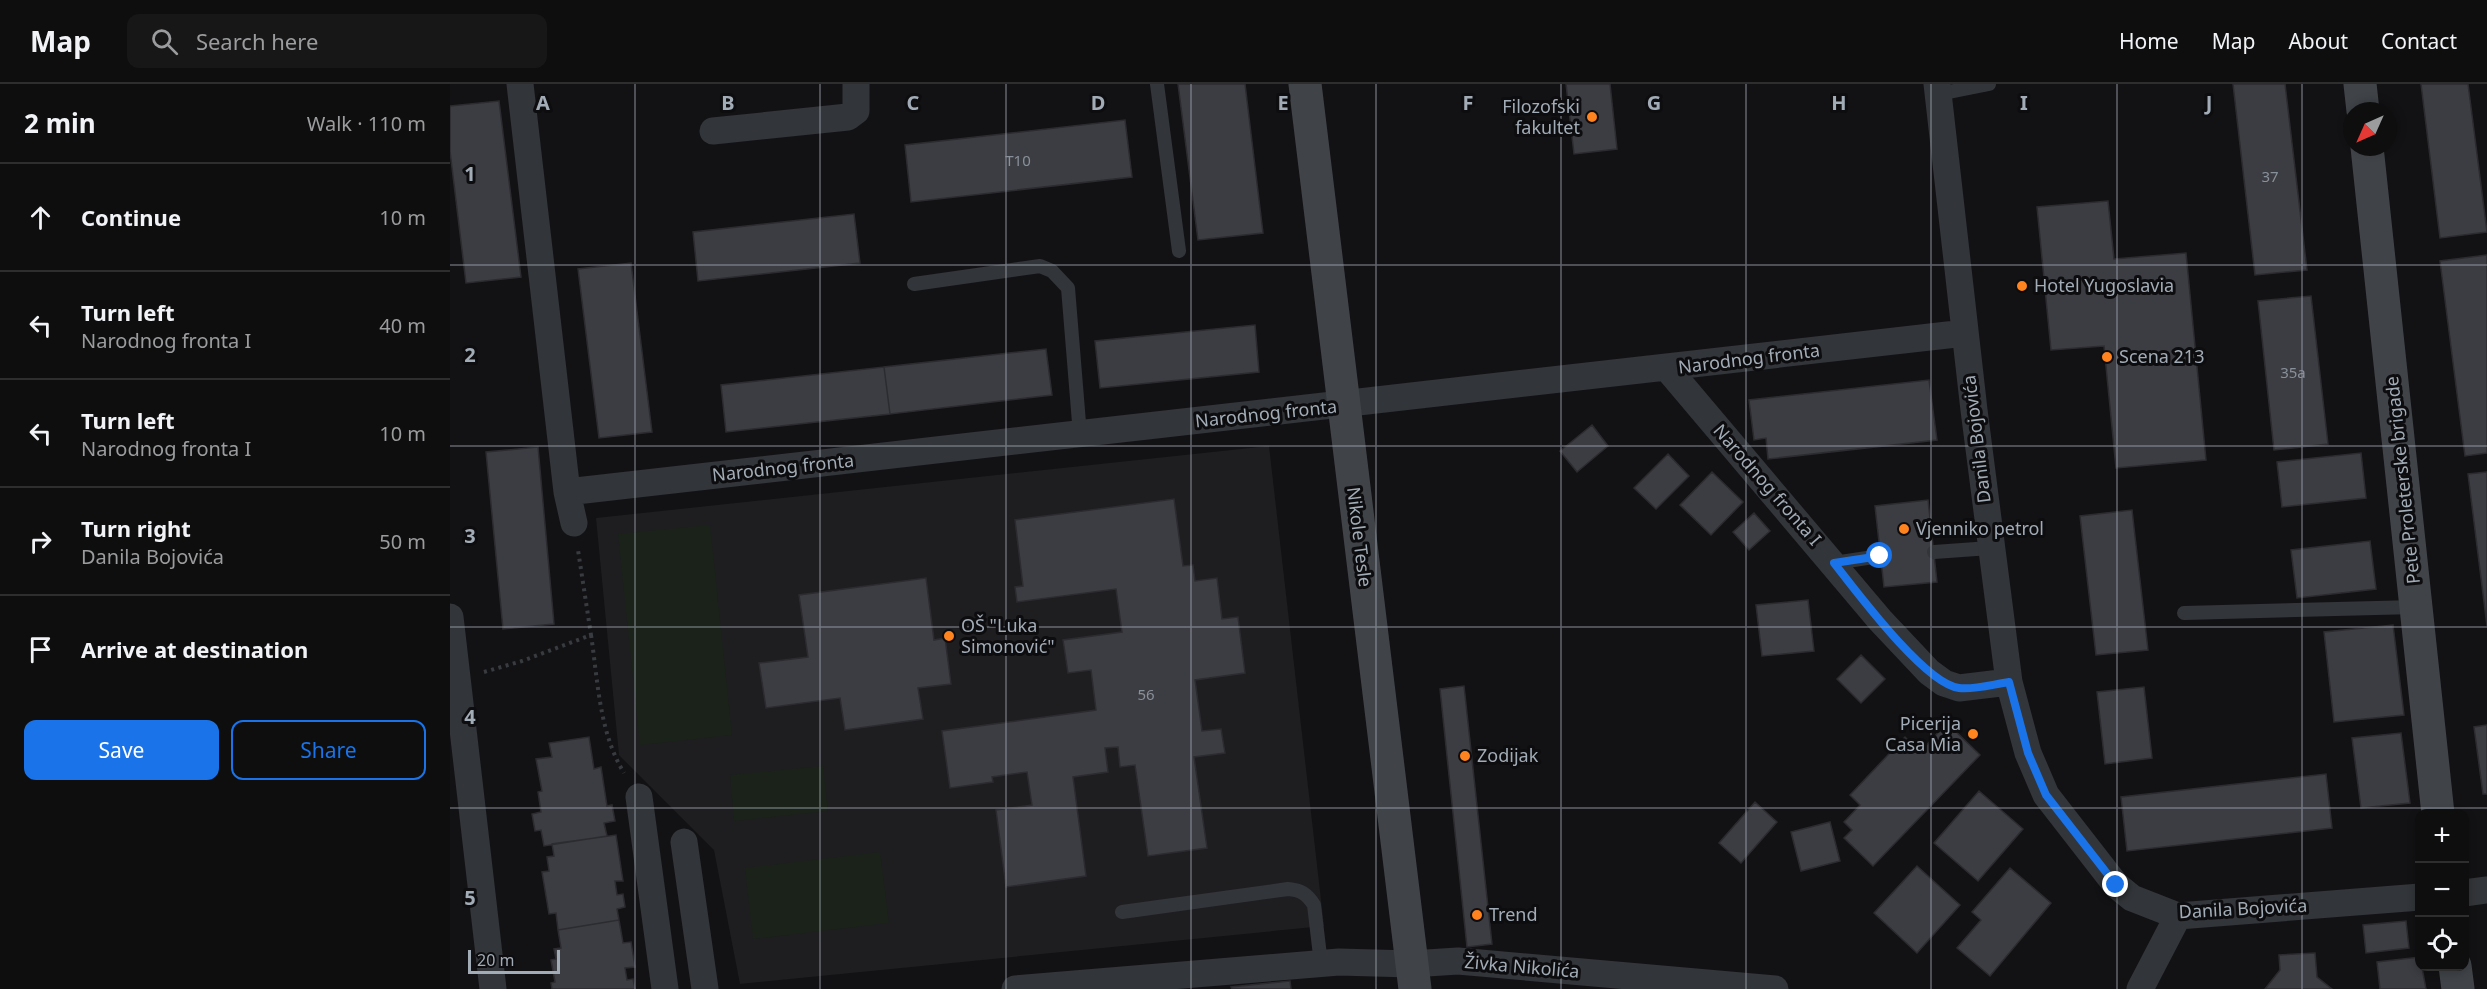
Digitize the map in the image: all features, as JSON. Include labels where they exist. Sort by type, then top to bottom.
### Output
[{"type":"street","points":[[520,84],[567,492],[574,523]]},
{"type":"street","points":[[713,130],[848,117],[856,111],[856,84]]},
{"type":"street","name":"Nikole Tesle","points":[[1305,84],[1413,977]]},
{"type":"street","points":[[2360,84],[2362,102]]},
{"type":"street","name":"Danila Bojovića","points":[[1938,89],[1990,548],[2009,682],[2028,753],[2046,795],[2116,885],[2132,898],[2178,916],[2415,897]]},
{"type":"street","name":"Pete Proleterske brigade","points":[[2368,156],[2438,809]]},
{"type":"street","name":"Narodnog fronta","points":[[567,492],[1965,333]]},
{"type":"street","name":"Narodnog fronta I","points":[[1667,368],[1880,620],[1929,672],[1944,683],[1959,688],[2009,682]]},
{"type":"street","points":[[450,617],[493,989]]},
{"type":"street","points":[[639,797],[665,989]]},
{"type":"street","points":[[684,842],[705,989]]},
{"type":"street","points":[[2469,892],[2487,890]]},
{"type":"street","points":[[2140,989],[2178,916]]},
{"type":"street","name":"Živka Nikolića","points":[[1015,989],[1321,964],[1413,977],[1458,961],[1775,989]]},
{"type":"street","points":[[2456,971],[2458,989]]},
{"type":"lane","points":[[1157,84],[1179,251]]},
{"type":"lane","points":[[1938,89],[1989,84]]},
{"type":"lane","points":[[914,284],[1040,266],[1060,278],[1068,288],[1080,435]]},
{"type":"lane","points":[[1934,552],[1990,548]]},
{"type":"lane","points":[[1834,563],[1880,556]]},
{"type":"lane","points":[[2184,613],[2416,607]]},
{"type":"lane","points":[[1122,912],[1288,889],[1299,890],[1309,897],[1314,905],[1321,964]]},
{"type":"path","points":[[574,523],[605,727],[612,755],[639,797]]},
{"type":"path","points":[[457,677],[496,670],[591,635]]},
{"type":"shaded area","name":"OŠ \"Luka Simonović\"","points":[[1269,446],[1324,926],[740,984],[714,850],[619,755],[596,518]]},
{"type":"shaded area","points":[[710,525],[732,735],[640,745],[618,534]]},
{"type":"shaded area","points":[[823,766],[828,811],[734,821],[730,775]]},
{"type":"shaded area","points":[[880,852],[889,923],[753,939],[745,868]]},
{"type":"building","points":[[1178,84],[1245,84],[1263,233],[1198,240]]},
{"type":"building","name":"Filozofski fakultet","points":[[1566,84],[1610,84],[1617,149],[1574,154]]},
{"type":"building","name":"Filozofski fakultet","points":[[1566,84],[1610,84],[1617,149],[1574,154]]},
{"type":"building","points":[[2233,84],[2285,84],[2307,270],[2255,275]]},
{"type":"building","points":[[2421,84],[2468,84],[2487,232],[2440,238]]},
{"type":"building","points":[[499,101],[521,277],[466,283],[450,151],[450,106]]},
{"type":"building","points":[[1125,120],[1132,177],[911,202],[905,145]]},
{"type":"building","points":[[2108,201],[2114,259],[2186,253],[2206,460],[2116,468],[2104,346],[2051,350],[2037,207]]},
{"type":"building","points":[[854,214],[860,263],[698,281],[693,232]]},
{"type":"building","points":[[2487,255],[2487,453],[2465,456],[2440,261]]},
{"type":"building","points":[[631,263],[652,432],[599,438],[578,269]]},
{"type":"building","points":[[2311,296],[2328,444],[2274,450],[2258,301]]},
{"type":"building","points":[[1255,325],[1259,372],[1100,388],[1095,341]]},
{"type":"building","points":[[1046,349],[1052,395],[890,414],[884,367]]},
{"type":"building","points":[[884,367],[890,414],[726,432],[721,385]]},
{"type":"building","points":[[1929,380],[1937,440],[1768,459],[1766,438],[1754,440],[1749,400]]},
{"type":"building","points":[[1592,425],[1608,446],[1577,472],[1560,451]]},
{"type":"building","points":[[538,447],[554,624],[503,629],[486,452]]},
{"type":"building","points":[[2361,453],[2366,498],[2282,507],[2277,462]]},
{"type":"building","points":[[1668,454],[1689,476],[1656,509],[1634,488]]},
{"type":"building","points":[[1712,472],[1743,502],[1711,535],[1680,505]]},
{"type":"building","points":[[2487,472],[2487,626],[2468,474]]},
{"type":"building","points":[[1174,499],[1183,566],[1193,565],[1195,581],[1217,578],[1222,619],[1238,617],[1245,673],[1195,680],[1202,731],[1221,729],[1225,753],[1194,757],[1207,848],[1148,856],[1135,765],[1120,767],[1118,747],[1105,748],[1108,772],[1073,777],[1086,876],[1006,887],[996,810],[1032,805],[1027,772],[992,777],[993,782],[950,788],[942,731],[1096,710],[1091,670],[1068,673],[1063,640],[1122,632],[1116,589],[1017,602],[1015,587],[1023,586],[1015,520]]},
{"type":"building","name":"Vjenniko petrol","points":[[1928,500],[1937,582],[1884,587],[1875,506]]},
{"type":"building","points":[[2132,510],[2148,650],[2096,655],[2080,516]]},
{"type":"building","points":[[1754,513],[1770,531],[1749,550],[1733,532]]},
{"type":"building","points":[[2370,541],[2376,589],[2297,598],[2291,550]]},
{"type":"building","points":[[926,578],[934,640],[945,638],[951,684],[918,688],[923,719],[845,730],[840,698],[766,708],[759,663],[808,657],[799,595]]},
{"type":"building","points":[[1808,600],[1814,651],[1762,656],[1756,605]]},
{"type":"building","points":[[2393,625],[2404,715],[2334,722],[2324,632]]},
{"type":"building","points":[[1861,655],[1885,679],[1861,703],[1837,679]]},
{"type":"building","points":[[1464,686],[1492,944],[1467,947],[1440,689]]},
{"type":"building","points":[[2144,687],[2152,758],[2105,764],[2097,692]]},
{"type":"building","points":[[1947,723],[1980,755],[1873,866],[1844,838],[1852,830],[1844,822],[1860,805],[1850,795],[1905,737],[1920,752]]},
{"type":"building","points":[[2487,725],[2487,794],[2483,794],[2474,727]]},
{"type":"building","points":[[2401,733],[2410,803],[2361,808],[2352,738]]},
{"type":"building","points":[[589,737],[594,769],[601,767],[607,806],[612,805],[615,821],[604,823],[607,836],[544,846],[541,830],[535,831],[532,814],[541,812],[538,792],[542,791],[536,759],[552,757],[549,743]]},
{"type":"building","points":[[2326,774],[2332,828],[2127,851],[2121,797]]},
{"type":"building","points":[[1979,791],[2023,829],[1978,881],[1934,843]]},
{"type":"building","points":[[1755,802],[1777,822],[1741,863],[1719,843]]},
{"type":"building","points":[[1830,822],[1840,861],[1801,871],[1791,832]]},
{"type":"building","points":[[616,835],[623,881],[615,881],[617,895],[623,894],[625,907],[617,909],[619,920],[558,930],[556,913],[549,914],[542,872],[549,871],[547,857],[554,856],[552,844]]},
{"type":"building","points":[[1917,866],[1960,905],[1917,953],[1874,913]]},
{"type":"building","points":[[2010,868],[2051,903],[1990,976],[1957,948],[1981,920],[1972,912]]},
{"type":"building","points":[[619,920],[623,943],[631,942],[635,967],[625,968],[627,980],[633,979],[635,989],[552,989],[551,983],[555,982],[551,960],[556,959],[554,949],[561,948],[558,930]]},
{"type":"building","points":[[2406,921],[2409,948],[2366,953],[2363,925]]},
{"type":"building","points":[[2315,953],[2317,977],[2332,989],[2265,989],[2280,970],[2279,955]]},
{"type":"building","points":[[2415,958],[2415,971],[2423,971],[2426,989],[2380,989],[2377,962]]},
{"type":"building","points":[[1290,981],[1291,989],[1232,989],[1231,987]]},
{"type":"place","name":"Filozofski fakultet","points":[[1592,117]]},
{"type":"place","name":"Hotel Yugoslavia","points":[[2022,286]]},
{"type":"place","name":"Scena 213","points":[[2107,357]]},
{"type":"place","name":"Vjenniko petrol","points":[[1904,529]]},
{"type":"place","name":"OŠ \"Luka Simonović\"","points":[[949,636]]},
{"type":"place","name":"Picerija Casa Mia","points":[[1973,734]]},
{"type":"place","name":"Zodijak","points":[[1465,756]]},
{"type":"place","name":"Trend","points":[[1477,915]]},
{"type":"route","points":[[1880,556],[1834,563],[1880,620],[1929,672],[1944,683],[1959,688],[2009,682],[2028,753],[2046,795],[2116,885]]}]
